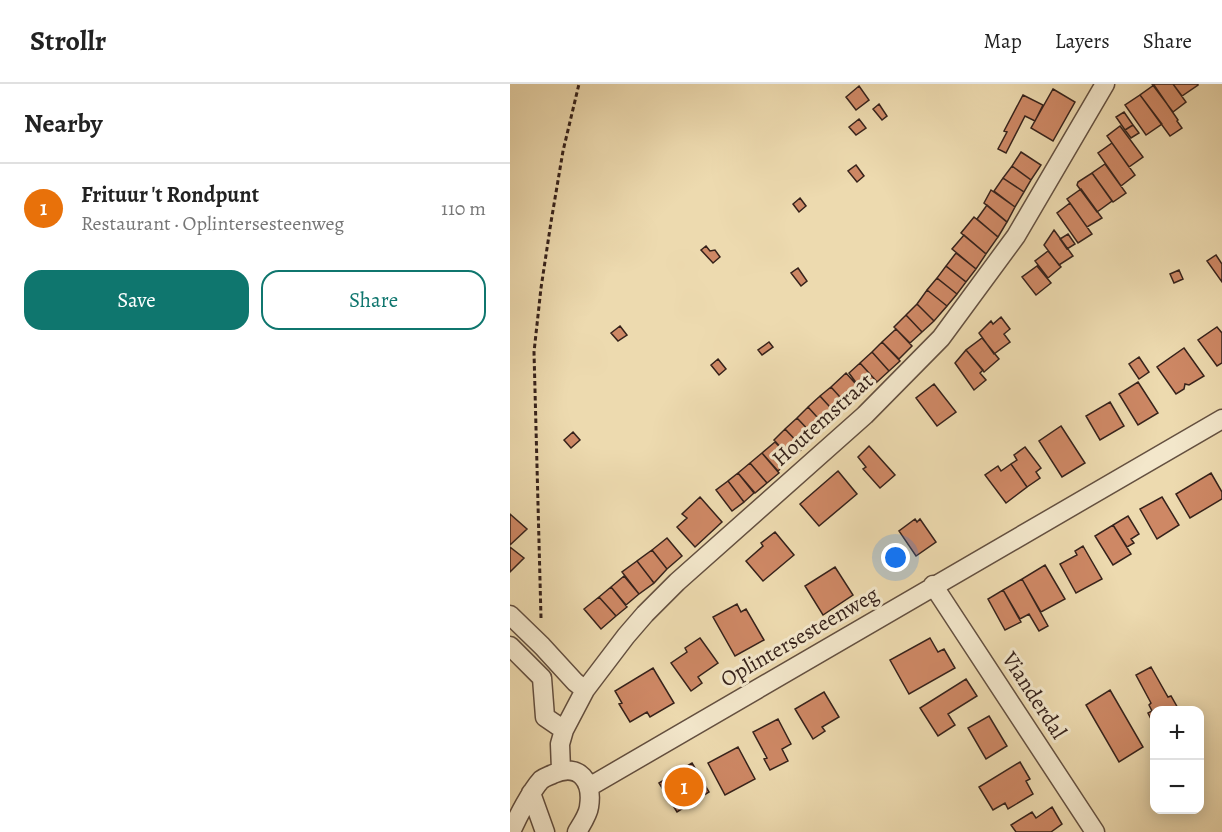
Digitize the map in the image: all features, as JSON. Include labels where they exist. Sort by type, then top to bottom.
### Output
[{"type":"street","name":"Houtemstraat","points":[[561,770],[560,744],[564,730],[585,690],[626,636],[669,590],[865,415],[941,338],[1016,236],[1105,84]]},
{"type":"street","name":"Oplintersesteenweg","points":[[589,787],[1222,418]]},
{"type":"street","name":"Vianderdal","points":[[933,585],[1095,832]]},
{"type":"street","points":[[510,615],[585,690]]},
{"type":"street","points":[[510,646],[543,678],[545,717],[564,730]]},
{"type":"street","points":[[511,832],[531,793],[543,778],[561,770],[574,770],[583,775],[589,787],[589,809],[577,832]]},
{"type":"street","points":[[531,793],[545,832]]},
{"type":"path","points":[[542,646],[534,352],[551,222],[563,151],[579,84]]},
{"type":"building","points":[[1152,84],[1173,84],[1186,102],[1173,112]]},
{"type":"building","points":[[1173,84],[1198,84],[1198,85],[1182,96]]},
{"type":"building","points":[[1154,85],[1182,128],[1170,136],[1140,95]]},
{"type":"building","points":[[859,86],[869,100],[856,110],[846,97]]},
{"type":"building","points":[[1053,89],[1075,102],[1053,141],[1031,128]]},
{"type":"building","points":[[1023,95],[1043,105],[1035,121],[1025,116],[1006,153],[998,149],[1007,132],[1004,131]]},
{"type":"building","points":[[1140,95],[1162,124],[1146,135],[1125,105]]},
{"type":"building","points":[[879,104],[887,116],[882,120],[873,109]]},
{"type":"building","points":[[1124,112],[1133,125],[1125,130],[1116,117]]},
{"type":"building","points":[[859,119],[866,128],[856,135],[849,127]]},
{"type":"building","points":[[1133,125],[1139,133],[1131,138],[1125,130]]},
{"type":"building","points":[[1120,126],[1143,157],[1129,167],[1107,136]]},
{"type":"building","points":[[1112,143],[1135,175],[1121,186],[1098,153]]},
{"type":"building","points":[[1021,152],[1041,165],[1031,180],[1012,166]]},
{"type":"building","points":[[1105,164],[1126,193],[1113,202],[1092,173]]},
{"type":"building","points":[[856,165],[864,176],[857,182],[848,171]]},
{"type":"building","points":[[1012,166],[1031,180],[1024,192],[1003,178]]},
{"type":"building","points":[[1092,173],[1112,201],[1097,212],[1077,185]]},
{"type":"building","points":[[1003,178],[1024,192],[1015,207],[994,191]]},
{"type":"building","points":[[1081,189],[1102,218],[1087,227],[1067,199]]},
{"type":"building","points":[[991,190],[1015,207],[1007,222],[984,203]]},
{"type":"building","points":[[800,198],[806,206],[799,212],[793,204]]},
{"type":"building","points":[[1070,203],[1092,234],[1078,243],[1057,213]]},
{"type":"building","points":[[987,205],[1007,222],[998,237],[977,219]]},
{"type":"building","points":[[974,217],[998,237],[986,254],[961,233]]},
{"type":"building","points":[[1054,230],[1073,256],[1059,265],[1044,245]]},
{"type":"building","points":[[1068,234],[1075,244],[1067,249],[1060,239]]},
{"type":"building","points":[[964,235],[986,254],[976,269],[952,249]]},
{"type":"building","points":[[706,246],[710,251],[715,250],[720,257],[713,263],[701,250]]},
{"type":"building","points":[[1048,251],[1061,267],[1048,278],[1035,261]]},
{"type":"building","points":[[956,253],[976,269],[966,282],[946,266]]},
{"type":"building","points":[[1216,255],[1222,264],[1222,282],[1207,261]]},
{"type":"building","points":[[946,266],[966,282],[957,294],[937,278]]},
{"type":"building","points":[[1037,266],[1051,283],[1036,295],[1022,277]]},
{"type":"building","points":[[798,268],[807,281],[801,286],[791,273]]},
{"type":"building","points":[[1179,270],[1183,279],[1174,283],[1170,274]]},
{"type":"building","points":[[937,278],[957,294],[947,306],[927,290]]},
{"type":"building","points":[[927,290],[947,306],[934,321],[917,304]]},
{"type":"building","points":[[917,304],[934,321],[922,332],[906,315]]},
{"type":"building","points":[[906,315],[922,332],[910,343],[894,327]]},
{"type":"building","points":[[1001,317],[1010,329],[1004,334],[1010,342],[994,354],[979,333],[991,321],[993,324]]},
{"type":"building","points":[[620,326],[627,335],[618,341],[611,333]]},
{"type":"building","points":[[1217,327],[1222,333],[1222,363],[1217,366],[1198,340]]},
{"type":"building","points":[[896,329],[912,346],[899,359],[882,342]]},
{"type":"building","points":[[982,338],[999,359],[984,372],[966,350]]},
{"type":"building","points":[[769,342],[773,347],[762,355],[758,350]]},
{"type":"building","points":[[882,342],[900,361],[889,371],[872,352]]},
{"type":"building","points":[[1184,348],[1204,376],[1189,385],[1185,384],[1184,389],[1176,394],[1157,367]]},
{"type":"building","points":[[966,350],[983,370],[980,373],[986,380],[974,390],[955,363]]},
{"type":"building","points":[[872,352],[889,371],[877,382],[860,363]]},
{"type":"building","points":[[1139,357],[1149,372],[1139,379],[1129,364]]},
{"type":"building","points":[[718,359],[726,369],[719,375],[711,365]]},
{"type":"building","points":[[860,363],[877,382],[863,392],[849,373]]},
{"type":"building","points":[[846,373],[863,392],[848,406],[831,387]]},
{"type":"building","points":[[1138,382],[1158,413],[1138,425],[1119,394]]},
{"type":"building","points":[[934,384],[956,412],[937,426],[916,398]]},
{"type":"building","points":[[831,387],[848,406],[838,416],[820,396]]},
{"type":"building","points":[[820,396],[838,416],[826,427],[808,407]]},
{"type":"building","points":[[1110,402],[1124,426],[1100,440],[1086,416]]},
{"type":"building","points":[[808,407],[826,427],[815,437],[797,418]]},
{"type":"building","points":[[797,418],[815,437],[803,448],[785,429]]},
{"type":"building","points":[[1061,426],[1085,463],[1062,477],[1039,441]]},
{"type":"building","points":[[785,429],[803,448],[791,459],[774,440]]},
{"type":"building","points":[[573,432],[580,440],[571,448],[564,440]]},
{"type":"building","points":[[775,442],[791,459],[778,471],[762,453]]},
{"type":"building","points":[[869,446],[895,475],[880,488],[863,469],[866,467],[858,457]]},
{"type":"building","points":[[1025,447],[1041,468],[1036,472],[1040,478],[1027,487],[1011,464],[1017,460],[1014,455]]},
{"type":"building","points":[[762,453],[779,473],[767,483],[750,463]]},
{"type":"building","points":[[750,463],[767,483],[755,493],[738,473]]},
{"type":"building","points":[[1011,464],[1027,487],[1006,503],[985,475],[998,466],[1001,471]]},
{"type":"building","points":[[838,471],[857,494],[819,526],[800,504]]},
{"type":"building","points":[[738,473],[754,493],[744,502],[728,481]]},
{"type":"building","points":[[1211,473],[1222,492],[1222,499],[1190,518],[1176,494]]},
{"type":"building","points":[[728,481],[744,502],[732,511],[716,490]]},
{"type":"building","points":[[700,497],[722,522],[695,547],[677,527],[687,518],[682,514]]},
{"type":"building","points":[[1162,497],[1179,525],[1157,539],[1140,509]]},
{"type":"building","points":[[510,514],[527,529],[510,545]]},
{"type":"building","points":[[1128,516],[1139,534],[1131,539],[1134,543],[1127,547],[1113,525]]},
{"type":"building","points":[[915,519],[917,522],[920,519],[936,542],[916,556],[899,531]]},
{"type":"building","points":[[1113,525],[1131,554],[1113,565],[1095,536]]},
{"type":"building","points":[[775,532],[794,555],[763,581],[746,561],[763,546],[761,543]]},
{"type":"building","points":[[667,538],[682,556],[667,569],[652,550]]},
{"type":"building","points":[[1083,546],[1102,579],[1076,593],[1060,564],[1077,555],[1075,551]]},
{"type":"building","points":[[510,547],[524,558],[510,572]]},
{"type":"building","points":[[652,550],[667,569],[654,583],[637,561]]},
{"type":"building","points":[[637,561],[654,583],[639,594],[622,572]]},
{"type":"building","points":[[1045,565],[1065,599],[1041,612],[1022,579]]},
{"type":"building","points":[[835,567],[853,595],[823,615],[805,586]]},
{"type":"building","points":[[624,576],[639,594],[626,605],[611,587]]},
{"type":"building","points":[[1022,579],[1048,626],[1039,631],[1029,614],[1020,619],[1003,590]]},
{"type":"building","points":[[611,587],[627,607],[616,616],[599,597]]},
{"type":"building","points":[[1003,590],[1021,622],[1005,630],[988,599]]},
{"type":"building","points":[[599,597],[616,616],[601,629],[584,609]]},
{"type":"building","points":[[737,604],[741,612],[746,609],[764,640],[735,656],[713,617]]},
{"type":"building","points":[[700,638],[718,663],[698,677],[702,683],[691,691],[671,663],[687,652],[685,648]]},
{"type":"building","points":[[930,638],[938,652],[944,649],[955,668],[909,694],[890,660]]},
{"type":"building","points":[[1151,667],[1168,697],[1171,696],[1177,706],[1150,707],[1149,705],[1151,703],[1136,675]]},
{"type":"building","points":[[653,668],[674,703],[650,717],[647,712],[630,722],[619,704],[622,703],[615,691]]},
{"type":"building","points":[[966,679],[977,696],[948,714],[955,725],[938,736],[920,708]]},
{"type":"building","points":[[1110,690],[1143,747],[1119,762],[1086,705]]},
{"type":"building","points":[[824,692],[839,717],[822,727],[825,731],[813,739],[795,709]]},
{"type":"building","points":[[989,716],[1007,746],[986,759],[968,728]]},
{"type":"building","points":[[778,719],[791,744],[782,749],[788,761],[770,770],[764,759],[767,758],[753,732]]},
{"type":"building","points":[[738,747],[755,779],[725,795],[708,763]]},
{"type":"building","points":[[1020,762],[1030,779],[1026,781],[1033,794],[1008,809],[1005,803],[993,810],[979,787]]},
{"type":"building","points":[[692,763],[709,792],[677,812],[659,783]]},
{"type":"building","points":[[1052,807],[1062,824],[1051,832],[1016,832],[1011,825],[1032,812],[1036,818]]},
{"type":"place","name":"Frituur 't Rondpunt","points":[[684,787]]}]
